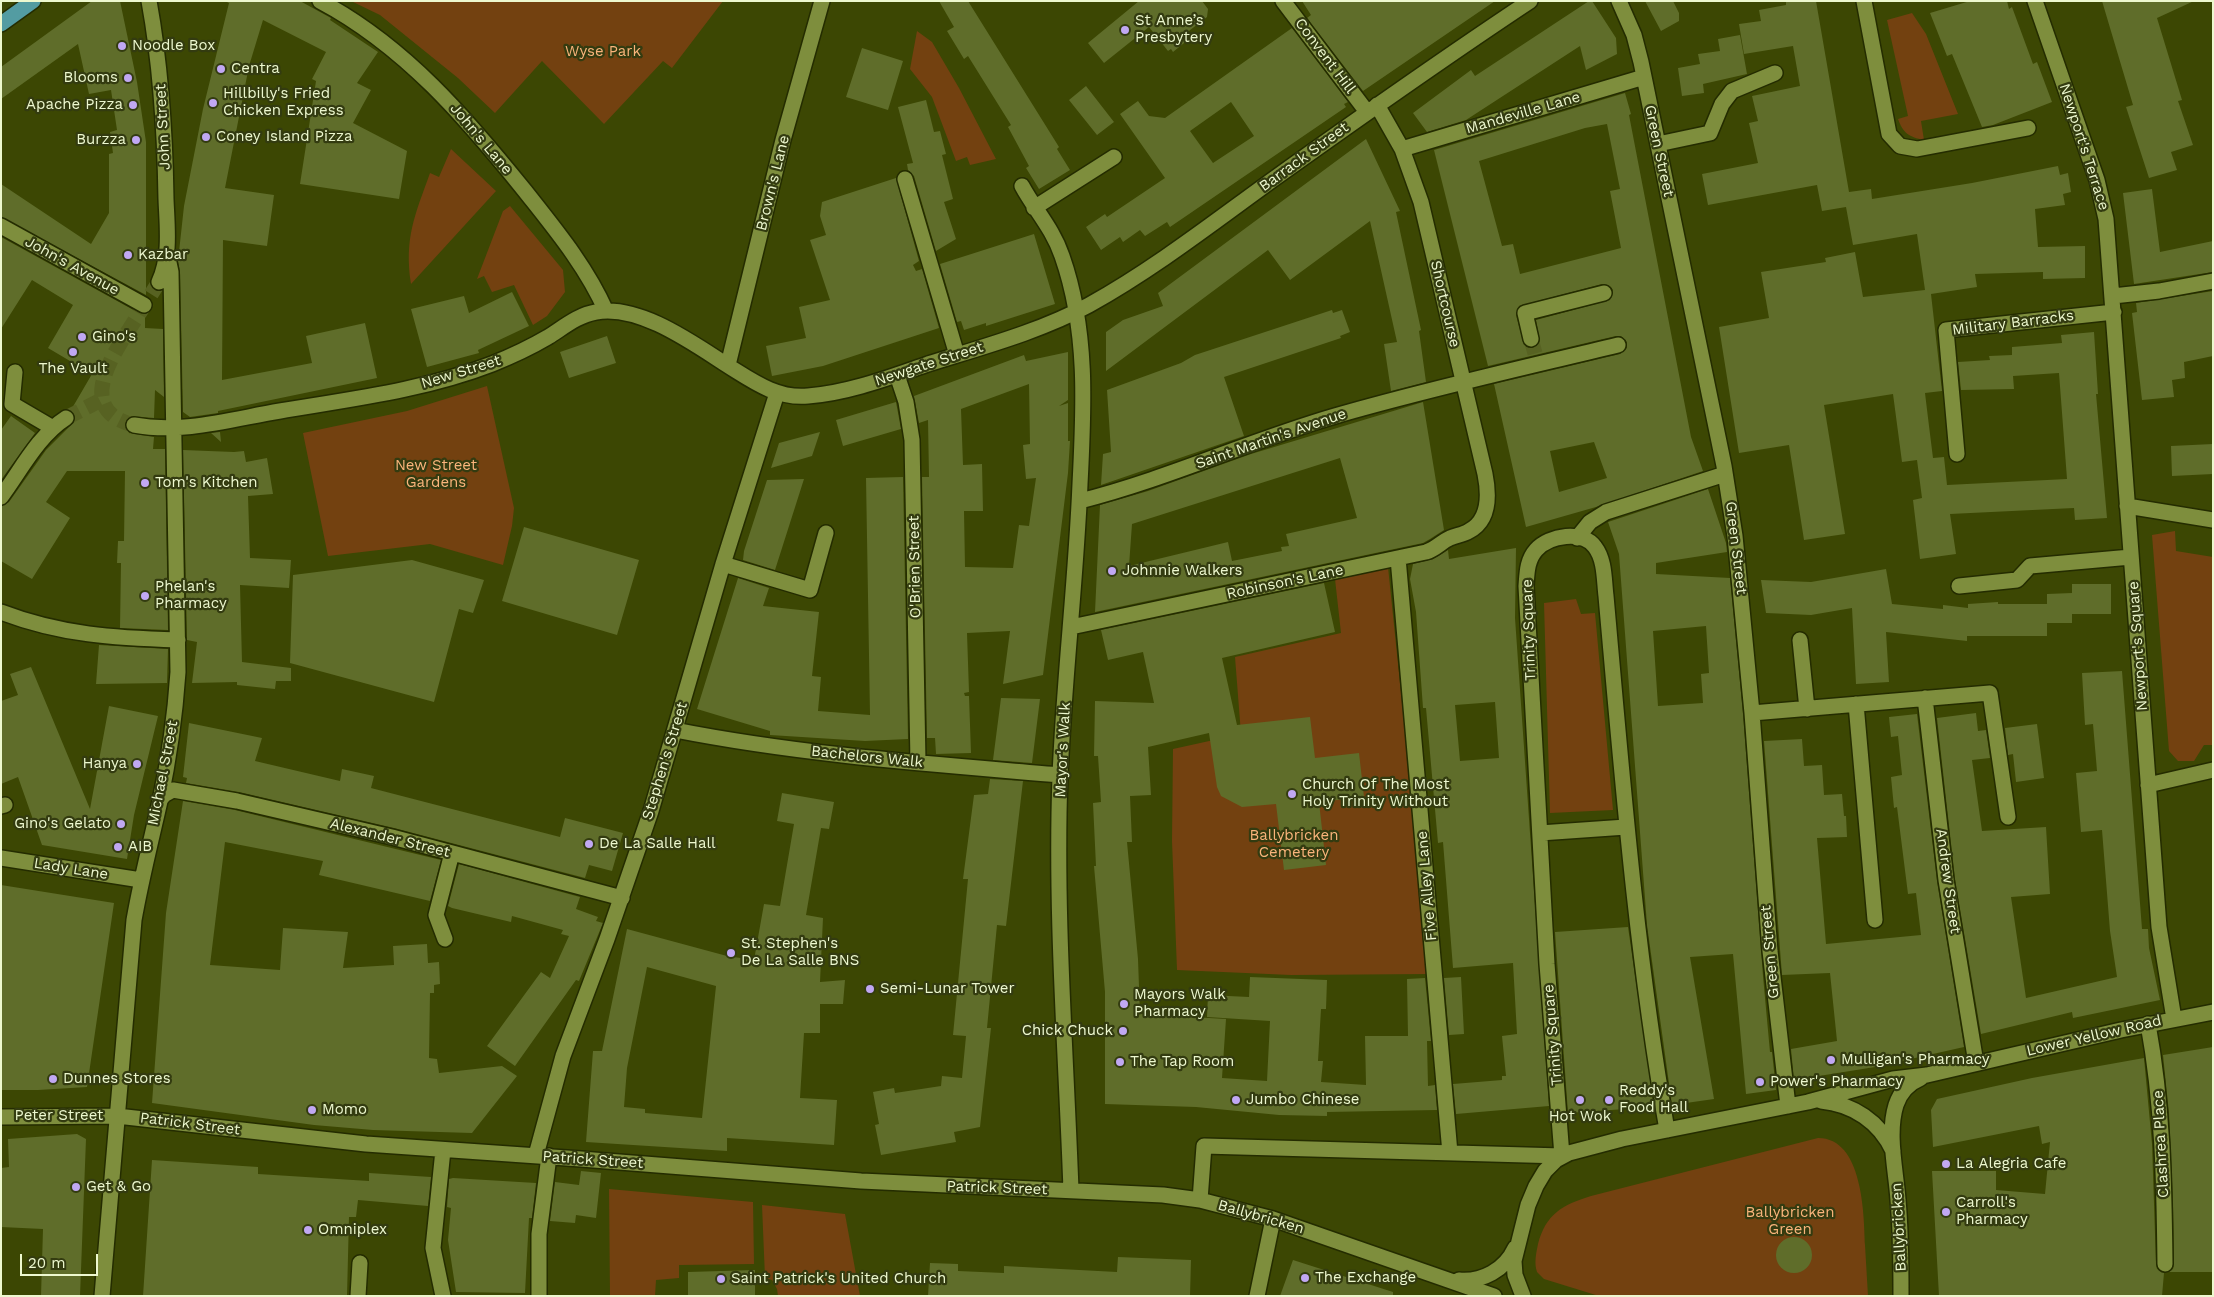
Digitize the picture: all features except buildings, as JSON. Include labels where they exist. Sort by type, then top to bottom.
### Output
[{"type":"main road","points":[[1,24],[33,1]]},
{"type":"street","name":"John Street","points":[[149,1],[157,44],[163,109],[166,253],[163,273],[159,282]]},
{"type":"street","name":"John's Lane","points":[[320,1],[354,21],[394,50],[450,103],[499,159],[574,255],[592,283],[606,311]]},
{"type":"street","name":"Brown's Lane","points":[[728,365],[783,140],[822,1]]},
{"type":"street","name":"Barrack Street","points":[[1077,311],[1114,290],[1178,248],[1372,109],[1530,1]]},
{"type":"street","name":"Green Street","points":[[1619,1],[1634,35],[1644,77],[1725,474],[1740,572],[1770,951],[1788,1106]]},
{"type":"street","points":[[1864,1],[1889,134],[1900,146],[1917,149],[2028,128]]},
{"type":"street","name":"Newport's Terrace","points":[[2035,1],[2104,203],[2114,304]]},
{"type":"street","name":"Convent Hill","points":[[1285,4],[1372,109]]},
{"type":"street","points":[[1658,144],[1710,133],[1722,104],[1732,91],[1775,73]]},
{"type":"street","name":"Mandeville Lane","points":[[1402,148],[1644,77]]},
{"type":"street","name":"Shortcourse","points":[[1372,109],[1402,148],[1421,202],[1487,486],[1486,511]]},
{"type":"street","points":[[1034,208],[1114,157]]},
{"type":"street","points":[[905,179],[957,355]]},
{"type":"street","name":"Mayor's Walk","points":[[1022,186],[1034,208],[1046,220],[1062,255],[1077,311],[1083,370],[1080,501],[1060,775],[1060,907],[1071,1190]]},
{"type":"street","name":"John's Avenue","points":[[1,226],[144,305]]},
{"type":"street","name":"John Street","points":[[166,253],[171,272],[173,428]]},
{"type":"street","points":[[2114,304],[2160,291],[2213,281]]},
{"type":"street","points":[[1531,339],[1525,313],[1604,293]]},
{"type":"street","name":"Military Barracks","points":[[1957,454],[1946,330],[2114,304]]},
{"type":"street","name":"Newport's Square","points":[[2114,304],[2160,943],[2174,1018]]},
{"type":"street","name":"New Street","points":[[173,428],[338,401],[458,375],[488,366],[520,352],[585,314],[606,311],[627,313],[660,325],[728,365]]},
{"type":"street","name":"Newgate Street","points":[[728,365],[761,385],[777,392],[792,396],[817,395],[897,375],[1038,328],[1077,311]]},
{"type":"street","name":"Saint Martin's Avenue","points":[[1080,501],[1129,488],[1263,439],[1334,416],[1618,345]]},
{"type":"street","points":[[15,372],[12,404],[53,428]]},
{"type":"street","name":"O'Brien Street","points":[[897,375],[906,402],[912,440],[918,762]]},
{"type":"street","name":"Stephen's Street","points":[[539,1296],[539,1234],[543,1156],[563,1056],[622,898],[777,392]]},
{"type":"street","points":[[1,497],[53,428],[66,418]]},
{"type":"street","points":[[134,425],[173,428]]},
{"type":"street","name":"Michael Street","points":[[102,1296],[129,962],[141,880],[160,800],[176,698],[178,640],[173,428]]},
{"type":"street","points":[[1667,1130],[1645,992],[1626,827],[1604,574],[1601,558],[1594,545],[1577,538],[1590,522],[1606,512],[1725,474]]},
{"type":"street","points":[[2128,506],[2213,520]]},
{"type":"street","name":"Robinson's Lane","points":[[1071,627],[1433,550],[1448,539],[1470,531],[1476,526],[1486,511]]},
{"type":"street","points":[[723,564],[810,590],[826,533]]},
{"type":"street","name":"Trinity Square","points":[[1562,1156],[1547,964],[1527,602],[1528,568],[1535,551],[1546,542],[1558,538],[1577,538]]},
{"type":"street","points":[[1959,586],[2017,580],[2030,566],[2131,557]]},
{"type":"street","name":"Five Alley Lane","points":[[1398,558],[1450,1153]]},
{"type":"street","points":[[1,612],[45,627],[116,638],[178,640]]},
{"type":"street","points":[[1800,640],[1807,709]]},
{"type":"street","points":[[1752,713],[1990,693],[2008,817]]},
{"type":"street","name":"Andrew Street","points":[[1925,698],[1946,880],[1976,1063]]},
{"type":"street","points":[[1856,704],[1875,920]]},
{"type":"street","name":"Bachelors Walk","points":[[675,730],[776,747],[1060,775]]},
{"type":"street","points":[[2148,785],[2213,770]]},
{"type":"street","name":"Alexander Street","points":[[160,800],[164,795],[173,790],[191,792],[319,820],[622,898]]},
{"type":"street","points":[[1540,833],[1626,827]]},
{"type":"street","points":[[445,939],[436,915],[452,853]]},
{"type":"street","name":"Lady Lane","points":[[1,858],[141,880]]},
{"type":"street","name":"Lower Yellow Road","points":[[1976,1063],[2174,1018],[2213,1012]]},
{"type":"street","name":"Clashrea Place","points":[[2148,1024],[2158,1085],[2163,1140],[2165,1264]]},
{"type":"street","name":"Ballybricken","points":[[1445,1278],[1462,1281],[1488,1275],[1509,1259],[1517,1244],[1536,1186],[1551,1165],[1562,1156],[1586,1147],[1808,1102],[1893,1079],[1927,1075],[1976,1063]]},
{"type":"street","name":"Ballybricken","points":[[1901,1296],[1900,1226],[1893,1129],[1897,1104],[1909,1085],[1927,1075]]},
{"type":"street","name":"Ballybricken","points":[[1808,1102],[1822,1101],[1840,1104],[1868,1118],[1883,1134],[1894,1158]]},
{"type":"street","name":"Patrick Street","points":[[116,1116],[313,1140],[861,1181],[1071,1190]]},
{"type":"street","name":"Peter Street","points":[[1,1117],[116,1116]]},
{"type":"street","name":"Ballybricken","points":[[1200,1200],[1204,1146],[1562,1156]]},
{"type":"street","points":[[443,1150],[433,1248],[444,1296]]},
{"type":"street","name":"Ballybricken","points":[[1071,1190],[1163,1194],[1200,1200],[1272,1220],[1494,1296]]},
{"type":"street","points":[[1257,1296],[1272,1220]]},
{"type":"street","name":"Ballybricken","points":[[1517,1244],[1514,1268],[1523,1296]]},
{"type":"street","points":[[358,1296],[360,1263]]},
{"type":"green space","name":"Wyse Park","points":[[351,1],[723,1],[672,68],[663,61],[604,124],[542,61],[495,113],[458,78],[380,15]]},
{"type":"green space","points":[[1912,13],[1926,34],[1958,114],[1921,121],[1924,140],[1907,134],[1898,119],[1908,116],[1887,20]]},
{"type":"green space","points":[[917,31],[932,42],[959,88],[996,159],[970,165],[967,157],[956,161],[932,97],[910,69]]},
{"type":"green space","points":[[451,149],[496,191],[411,284],[409,253],[412,227],[430,173],[439,177]]},
{"type":"green space","points":[[510,206],[563,270],[565,292],[547,316],[533,325],[514,285],[492,292],[484,276],[477,279],[503,211]]},
{"type":"green space","name":"New Street Gardens","points":[[487,386],[514,508],[503,565],[430,544],[328,556],[303,433],[407,411]]},
{"type":"green space","points":[[2175,531],[2176,551],[2213,557],[2213,745],[2204,745],[2194,761],[2178,761],[2169,751],[2152,535]]},
{"type":"green space","name":"Ballybricken Cemetery","points":[[1388,567],[1430,974],[1291,975],[1177,970],[1172,841],[1173,749],[1241,734],[1235,657],[1341,633],[1335,579]]},
{"type":"green space","points":[[1576,599],[1581,614],[1595,613],[1613,810],[1550,813],[1544,603]]},
{"type":"green space","name":"Ballybricken Green","points":[[1818,1138],[1833,1141],[1844,1150],[1858,1180],[1864,1215],[1868,1296],[1599,1296],[1544,1279],[1537,1272],[1535,1262],[1541,1234],[1557,1212],[1572,1203],[1591,1196]]},
{"type":"green space","points":[[609,1189],[753,1202],[754,1264],[679,1265],[679,1278],[656,1280],[655,1296],[610,1296]]},
{"type":"green space","points":[[762,1205],[845,1214],[860,1296],[778,1296],[777,1289],[772,1280],[765,1278]]},
{"type":"tunnel","points":[[134,425],[116,418],[106,408],[102,396],[103,383],[114,354],[159,282]]},
{"type":"tunnel","points":[[1531,339],[1538,364]]},
{"type":"tunnel","points":[[66,418],[103,399]]},
{"type":"place","name":"St Anne’s Presbytery","points":[[1125,30]]},
{"type":"place","name":"Noodle Box","points":[[122,46]]},
{"type":"place","name":"Centra","points":[[221,69]]},
{"type":"place","name":"Blooms","points":[[128,78]]},
{"type":"place","name":"Hillbilly's Fried Chicken Express","points":[[213,103]]},
{"type":"place","name":"Apache Pizza","points":[[133,105]]},
{"type":"place","name":"Coney Island Pizza","points":[[206,137]]},
{"type":"place","name":"Burzza","points":[[136,140]]},
{"type":"place","name":"Kazbar","points":[[128,255]]},
{"type":"place","name":"Gino's","points":[[82,337]]},
{"type":"place","name":"The Vault","points":[[73,352]]},
{"type":"place","name":"Tom's Kitchen","points":[[145,483]]},
{"type":"place","name":"Johnnie Walkers","points":[[1112,571]]},
{"type":"place","name":"Phelan's Pharmacy","points":[[145,596]]},
{"type":"place","name":"Hanya","points":[[137,764]]},
{"type":"place","name":"Church Of The Most Holy Trinity Without","points":[[1292,794]]},
{"type":"place","name":"Gino's Gelato","points":[[121,824]]},
{"type":"place","name":"De La Salle Hall","points":[[589,844]]},
{"type":"place","name":"AIB","points":[[118,847]]},
{"type":"place","name":"St. Stephen's De La Salle BNS","points":[[731,953]]},
{"type":"place","name":"Semi-Lunar Tower","points":[[870,989]]},
{"type":"place","name":"Mayors Walk Pharmacy","points":[[1124,1004]]},
{"type":"place","name":"Chick Chuck","points":[[1123,1031]]},
{"type":"place","name":"Mulligan's Pharmacy","points":[[1831,1060]]},
{"type":"place","name":"The Tap Room","points":[[1120,1062]]},
{"type":"place","name":"Dunnes Stores","points":[[53,1079]]},
{"type":"place","name":"Power's Pharmacy","points":[[1760,1082]]},
{"type":"place","name":"Jumbo Chinese","points":[[1236,1100]]},
{"type":"place","name":"Hot Wok","points":[[1580,1100]]},
{"type":"place","name":"Reddy's Food Hall","points":[[1609,1100]]},
{"type":"place","name":"Momo","points":[[312,1110]]},
{"type":"place","name":"La Alegria Cafe","points":[[1946,1164]]},
{"type":"place","name":"Get & Go","points":[[76,1187]]},
{"type":"place","name":"Carroll's Pharmacy","points":[[1946,1212]]},
{"type":"place","name":"Omniplex","points":[[308,1230]]},
{"type":"place","name":"The Exchange","points":[[1305,1278]]},
{"type":"place","name":"Saint Patrick's United Church","points":[[721,1279]]}]
